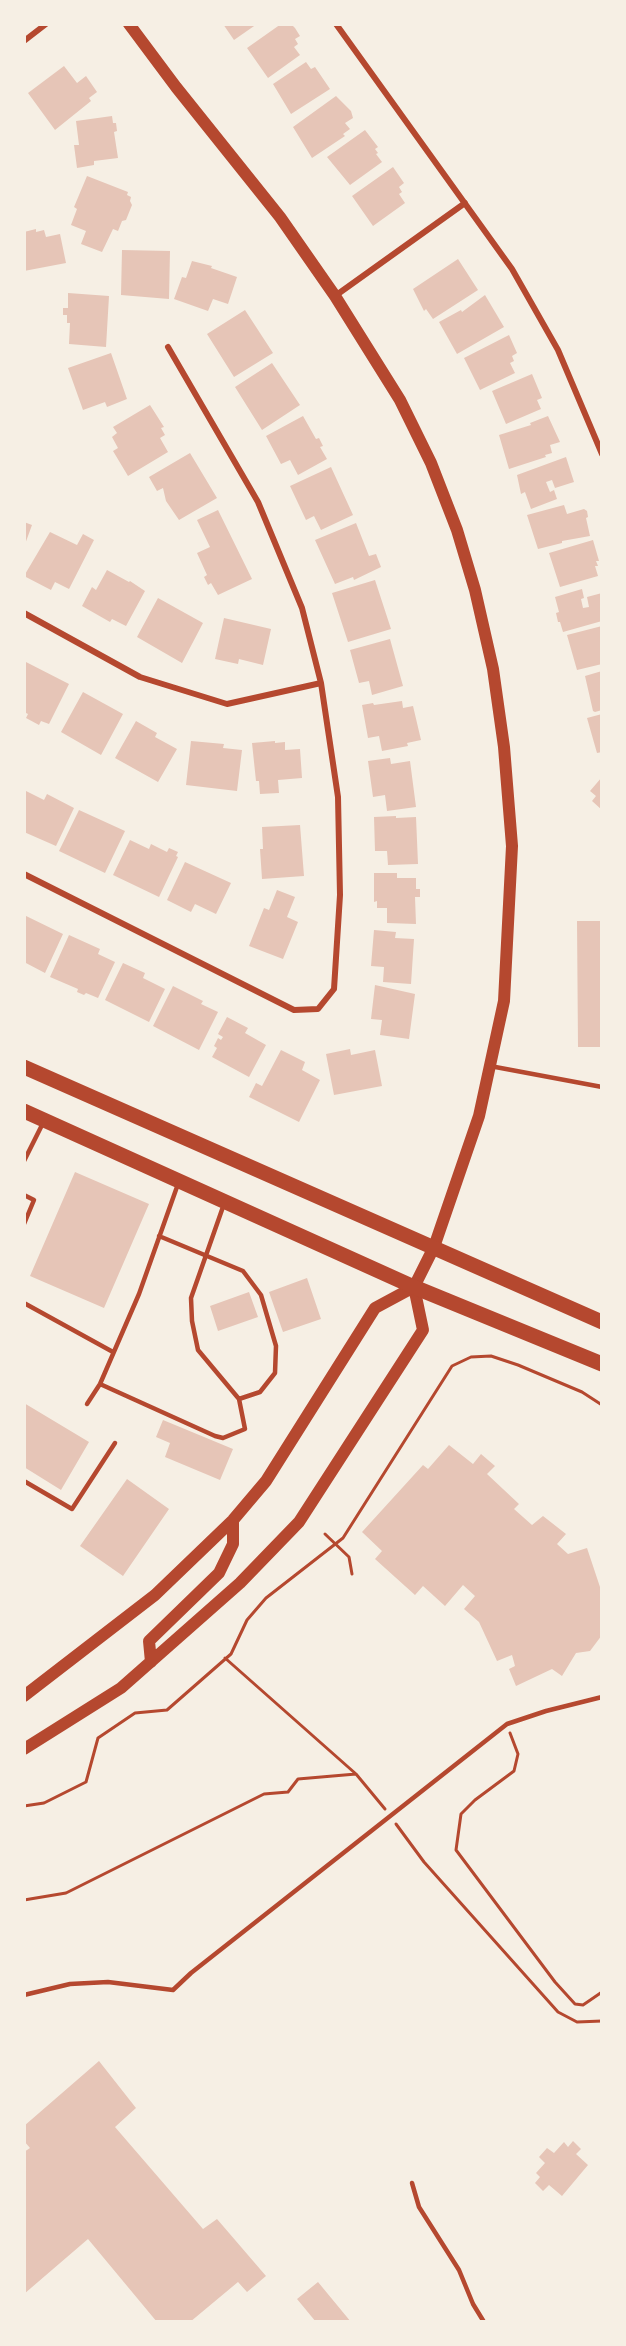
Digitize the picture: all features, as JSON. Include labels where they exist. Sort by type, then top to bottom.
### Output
[{"type":"main road","points":[[24,1696],[155,1595],[233,1521],[266,1481],[375,1308],[414,1287],[434,1247],[479,1116],[504,1001],[512,846],[504,747],[493,669],[475,590],[457,530],[430,463],[400,400],[335,296],[280,217],[176,87],[129,24]]},
{"type":"main road","points":[[24,1067],[602,1322]]},
{"type":"main road","points":[[24,1111],[414,1287],[602,1364]]},
{"type":"main road","points":[[24,1749],[121,1688],[240,1583],[298,1522],[423,1330],[414,1287]]},
{"type":"main road","points":[[151,1662],[149,1641],[219,1573],[233,1544],[233,1521]]},
{"type":"street","points":[[24,41],[46,24]]},
{"type":"street","points":[[336,24],[512,269],[558,350],[602,454]]},
{"type":"street","points":[[335,296],[465,203]]},
{"type":"street","points":[[24,874],[294,1010],[318,1009],[334,989],[340,895],[338,797],[321,683],[302,608],[258,502],[168,347]]},
{"type":"street","points":[[24,613],[140,677],[227,704],[321,683]]},
{"type":"lane","points":[[490,1066],[602,1087]]},
{"type":"lane","points":[[24,1161],[44,1120]]},
{"type":"lane","points":[[87,1404],[100,1384],[139,1294],[179,1181]]},
{"type":"lane","points":[[24,1194],[34,1200],[24,1224]]},
{"type":"lane","points":[[100,1384],[214,1436],[223,1438],[245,1429],[238,1399],[198,1350],[192,1321],[191,1298],[204,1255],[225,1202]]},
{"type":"lane","points":[[159,1236],[243,1271],[261,1295],[276,1346],[275,1373],[260,1392],[238,1399]]},
{"type":"lane","points":[[24,1303],[113,1352]]},
{"type":"lane","points":[[24,1481],[72,1509],[115,1443]]},
{"type":"lane","points":[[24,1995],[49,1988],[108,1982],[173,1990],[190,1973],[507,1724],[546,1711],[602,1697]]},
{"type":"lane","points":[[412,2182],[419,2207],[459,2270],[473,2304],[484,2322]]},
{"type":"path","points":[[24,1806],[44,1803],[86,1782],[98,1737],[135,1713],[167,1710],[231,1654],[247,1620],[266,1598],[344,1538],[452,1366],[471,1357],[491,1356],[582,1392],[602,1405]]},
{"type":"path","points":[[325,1534],[349,1557],[352,1574]]},
{"type":"path","points":[[225,1658],[356,1774],[390,1815],[424,1862],[558,2012],[577,2022],[602,2021]]},
{"type":"path","points":[[507,1724],[518,1754],[514,1771],[475,1800],[461,1814],[456,1850],[541,1964],[574,2004],[583,2004],[602,1992]]},
{"type":"path","points":[[24,1900],[66,1893],[264,1794],[288,1792],[298,1779],[356,1774]]},
{"type":"building","points":[[223,24],[257,24],[234,40]]},
{"type":"building","points":[[281,24],[291,24],[300,36],[295,39],[298,44],[294,47],[300,55],[268,78],[247,48]]},
{"type":"building","points":[[306,62],[311,69],[315,67],[330,89],[291,114],[273,84]]},
{"type":"building","points":[[64,66],[77,83],[86,76],[97,92],[89,98],[91,101],[55,130],[28,93]]},
{"type":"building","points":[[336,96],[351,111],[353,118],[345,123],[350,129],[343,134],[345,136],[312,158],[293,127]]},
{"type":"building","points":[[112,116],[113,123],[116,123],[117,131],[114,132],[118,158],[94,161],[94,165],[77,168],[74,145],[79,145],[76,121]]},
{"type":"building","points":[[365,130],[378,147],[375,149],[378,153],[376,154],[382,162],[350,185],[327,157]]},
{"type":"building","points":[[393,167],[404,183],[399,187],[402,192],[399,194],[405,203],[373,226],[352,196]]},
{"type":"building","points":[[87,176],[128,192],[127,195],[131,197],[132,205],[126,220],[122,221],[118,231],[113,229],[102,252],[81,244],[86,231],[71,225],[77,209],[74,207]]},
{"type":"building","points":[[36,229],[36,232],[44,230],[46,237],[60,234],[66,263],[24,271],[24,232]]},
{"type":"building","points":[[122,250],[170,251],[169,299],[121,295]]},
{"type":"building","points":[[458,259],[478,290],[433,319],[426,309],[424,311],[413,289]]},
{"type":"building","points":[[192,261],[212,266],[211,268],[237,277],[228,304],[213,299],[208,311],[174,299],[182,277],[186,278]]},
{"type":"building","points":[[68,293],[109,296],[106,347],[69,344],[70,323],[67,323],[67,315],[63,315],[63,308],[68,308]]},
{"type":"building","points":[[485,295],[504,327],[457,354],[439,322],[461,310],[462,312]]},
{"type":"building","points":[[245,310],[273,353],[234,377],[207,334]]},
{"type":"building","points":[[509,335],[517,353],[512,356],[514,361],[510,363],[515,373],[480,390],[464,358]]},
{"type":"building","points":[[111,353],[127,399],[107,407],[105,402],[83,410],[68,368]]},
{"type":"building","points":[[272,363],[300,405],[262,430],[235,387]]},
{"type":"building","points":[[532,374],[542,398],[537,400],[541,409],[506,424],[492,391]]},
{"type":"building","points":[[150,405],[164,427],[161,428],[165,435],[160,438],[168,452],[128,476],[113,451],[118,448],[112,437],[117,433],[113,427]]},
{"type":"building","points":[[303,416],[316,439],[319,438],[323,446],[320,447],[327,459],[298,475],[290,460],[281,464],[266,436]]},
{"type":"building","points":[[548,416],[560,442],[550,445],[552,453],[509,469],[499,435],[531,425],[530,423]]},
{"type":"building","points":[[190,453],[217,498],[179,520],[166,501],[163,488],[157,491],[149,477]]},
{"type":"building","points":[[566,457],[574,482],[555,488],[552,480],[546,482],[550,492],[554,490],[557,499],[531,509],[525,492],[521,494],[517,475]]},
{"type":"building","points":[[331,467],[353,515],[321,530],[314,516],[306,520],[290,486]]},
{"type":"building","points":[[564,505],[567,514],[584,509],[587,511],[588,517],[586,518],[590,536],[562,541],[562,543],[538,549],[527,515]]},
{"type":"building","points":[[218,510],[252,579],[218,595],[211,583],[208,585],[204,577],[207,575],[197,553],[210,547],[197,520]]},
{"type":"building","points":[[24,522],[32,525],[24,547]]},
{"type":"building","points":[[356,523],[369,556],[376,554],[381,567],[354,580],[353,577],[335,584],[315,540]]},
{"type":"building","points":[[50,532],[77,545],[83,534],[94,540],[69,589],[55,582],[51,590],[24,576]]},
{"type":"building","points":[[593,540],[599,561],[596,561],[598,566],[595,566],[598,576],[560,587],[549,553]]},
{"type":"building","points":[[107,570],[145,591],[126,626],[112,619],[110,622],[82,606],[92,587],[96,590]]},
{"type":"building","points":[[375,580],[391,629],[348,642],[332,593]]},
{"type":"building","points":[[582,589],[583,608],[589,607],[587,597],[602,593],[602,621],[563,632],[558,622],[556,613],[559,612],[555,597]]},
{"type":"building","points":[[158,598],[203,623],[182,663],[137,637]]},
{"type":"building","points":[[224,618],[271,629],[263,665],[239,659],[238,664],[215,659]]},
{"type":"building","points":[[602,626],[602,664],[577,670],[567,635]]},
{"type":"building","points":[[390,639],[403,686],[372,695],[369,681],[359,683],[350,650]]},
{"type":"building","points":[[24,661],[69,684],[49,724],[41,721],[39,725],[26,718],[28,714],[24,712]]},
{"type":"building","points":[[602,671],[602,710],[595,712],[585,676]]},
{"type":"building","points":[[83,692],[123,714],[101,755],[61,732]]},
{"type":"building","points":[[402,701],[403,708],[413,706],[421,740],[407,743],[408,746],[382,751],[379,736],[368,738],[362,705]]},
{"type":"building","points":[[602,714],[602,752],[597,753],[587,718]]},
{"type":"building","points":[[136,721],[157,733],[155,737],[177,749],[158,782],[115,758]]},
{"type":"building","points":[[191,741],[224,744],[223,748],[242,750],[237,791],[186,785]]},
{"type":"building","points":[[275,741],[275,743],[285,742],[285,750],[300,749],[302,778],[278,780],[279,793],[260,794],[259,781],[256,781],[252,743]]},
{"type":"building","points":[[390,758],[391,764],[410,761],[416,807],[387,811],[385,795],[373,797],[368,761]]},
{"type":"building","points":[[602,777],[602,810],[592,801],[596,796],[590,791]]},
{"type":"building","points":[[26,791],[44,800],[47,794],[74,808],[56,846],[24,832]]},
{"type":"building","points":[[79,810],[125,831],[105,873],[59,851]]},
{"type":"building","points":[[396,816],[396,818],[416,817],[418,864],[388,865],[387,851],[375,851],[374,817]]},
{"type":"building","points":[[300,825],[304,876],[262,879],[260,849],[263,849],[262,827]]},
{"type":"building","points":[[130,840],[149,849],[151,844],[167,852],[169,848],[178,852],[176,856],[178,857],[159,897],[113,875]]},
{"type":"building","points":[[185,862],[231,883],[216,914],[195,904],[191,912],[167,900]]},
{"type":"building","points":[[374,873],[397,873],[397,878],[416,878],[416,889],[420,889],[420,897],[415,897],[416,924],[387,923],[387,908],[377,908],[377,901],[374,902]]},
{"type":"building","points":[[277,890],[295,897],[287,917],[298,922],[283,959],[249,946],[264,908],[269,910]]},
{"type":"building","points":[[24,915],[63,934],[45,973],[24,962]]},
{"type":"building","points":[[577,921],[602,921],[602,1047],[578,1047]]},
{"type":"building","points":[[374,930],[396,932],[395,938],[414,939],[411,984],[383,982],[384,967],[371,966]]},
{"type":"building","points":[[69,935],[100,949],[98,954],[115,962],[98,998],[77,992],[78,989],[50,977]]},
{"type":"building","points":[[123,963],[145,973],[143,978],[165,989],[149,1022],[105,1000]]},
{"type":"building","points":[[375,985],[415,994],[409,1039],[380,1035],[382,1020],[371,1019]]},
{"type":"building","points":[[173,986],[203,1001],[201,1004],[218,1012],[199,1050],[153,1026]]},
{"type":"building","points":[[227,1017],[248,1028],[245,1033],[266,1045],[249,1077],[212,1057],[217,1048],[214,1046],[218,1038],[221,1040],[223,1037],[218,1034]]},
{"type":"building","points":[[350,1049],[351,1055],[375,1050],[382,1086],[334,1095],[326,1054]]},
{"type":"building","points":[[281,1050],[305,1062],[302,1070],[320,1080],[299,1122],[249,1097],[256,1083],[262,1086]]},
{"type":"building","points":[[75,1172],[149,1204],[104,1308],[30,1276]]},
{"type":"building","points":[[307,1278],[321,1319],[283,1332],[269,1292]]},
{"type":"building","points":[[249,1292],[258,1317],[218,1331],[210,1306]]},
{"type":"building","points":[[24,1403],[89,1442],[61,1490],[24,1467]]},
{"type":"building","points":[[163,1420],[233,1449],[220,1480],[165,1457],[170,1443],[156,1437]]},
{"type":"building","points":[[449,1445],[473,1464],[481,1454],[495,1466],[487,1474],[519,1504],[514,1509],[532,1525],[543,1516],[566,1534],[557,1544],[568,1554],[587,1548],[602,1593],[602,1622],[600,1622],[602,1635],[590,1651],[576,1653],[562,1676],[552,1669],[516,1686],[509,1669],[515,1666],[512,1655],[497,1661],[479,1622],[464,1609],[475,1596],[463,1585],[445,1606],[423,1586],[415,1595],[375,1559],[382,1551],[362,1532],[423,1465],[428,1469]]},
{"type":"building","points":[[127,1479],[169,1509],[123,1576],[80,1546]]},
{"type":"building","points":[[99,2061],[136,2108],[115,2127],[203,2229],[217,2219],[266,2276],[247,2292],[238,2282],[190,2322],[157,2322],[88,2239],[24,2294],[24,2152],[30,2148],[24,2141],[24,2126]]},
{"type":"building","points":[[573,2141],[581,2149],[576,2154],[588,2165],[562,2196],[549,2185],[543,2191],[535,2183],[540,2177],[536,2173],[545,2163],[539,2157],[547,2148],[554,2153],[564,2142],[568,2147]]},
{"type":"building","points":[[318,2282],[351,2322],[316,2322],[297,2299]]}]
